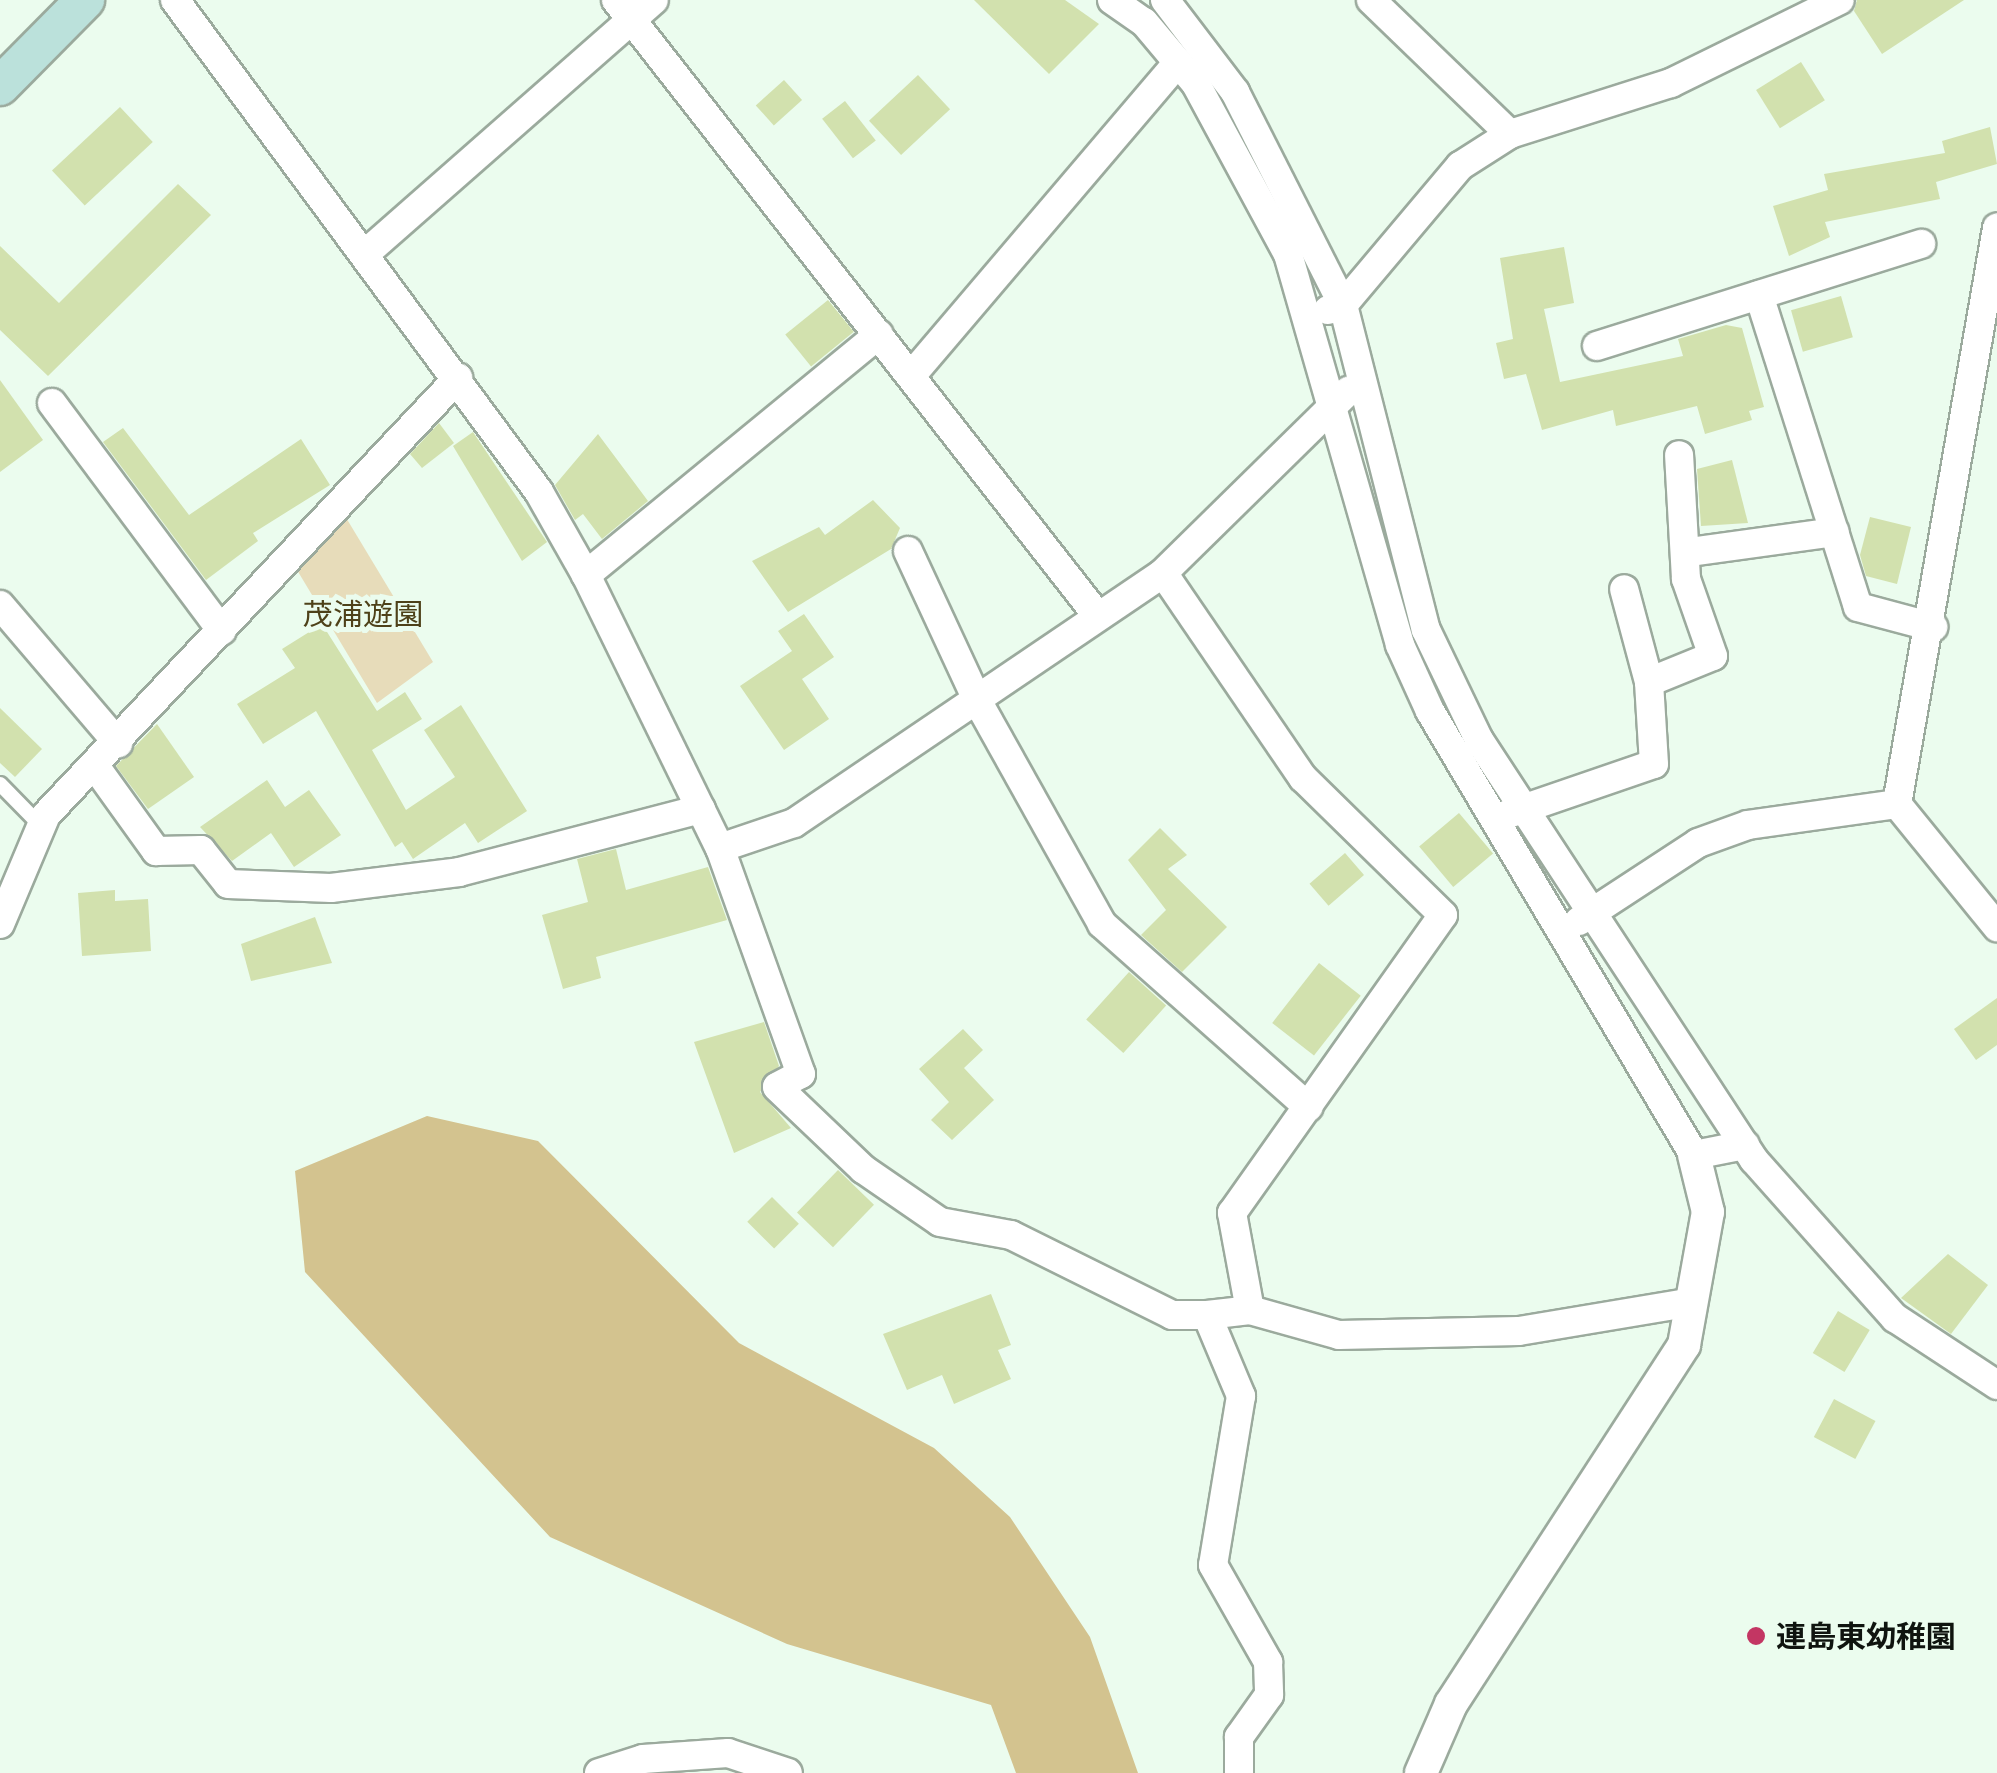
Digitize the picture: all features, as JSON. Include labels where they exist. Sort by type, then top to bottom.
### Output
[{"type":"main road","points":[[0,86],[85,0]]},
{"type":"street","points":[[176,0],[458,378],[586,575],[720,848],[802,1074],[777,1088],[863,1169],[940,1222],[1012,1236],[1172,1314],[1207,1316],[1250,1310],[1338,1335],[1519,1331],[1693,1302]]},
{"type":"street","points":[[1112,0],[1173,56],[1288,254],[1336,402],[1400,644],[1509,814],[1592,911],[1745,1146],[1894,1318],[1997,1386]]},
{"type":"street","points":[[1371,0],[1510,134]]},
{"type":"street","points":[[1308,316],[1342,305],[1460,166],[1510,134],[1671,84],[1840,0]]},
{"type":"street","points":[[1168,1],[1236,92],[1342,305],[1426,630],[1509,814],[1568,930],[1694,1155],[1708,1212],[1684,1345],[1644,1414],[1451,1704],[1422,1773]]},
{"type":"street","points":[[366,253],[635,6],[879,334],[1097,615]]},
{"type":"street","points":[[911,376],[1173,56],[1191,28]]},
{"type":"street","points":[[1898,804],[1933,627],[1997,228]]},
{"type":"street","points":[[1597,346],[1921,244]]},
{"type":"street","points":[[1759,295],[1858,607],[1933,627]]},
{"type":"street","points":[[586,575],[879,334]]},
{"type":"street","points":[[0,924],[41,827],[458,378]]},
{"type":"street","points":[[720,848],[794,823],[978,702],[1163,572],[1361,378]]},
{"type":"street","points":[[52,403],[222,631]]},
{"type":"street","points":[[1649,682],[1713,656],[1686,578],[1690,552],[1679,456]]},
{"type":"street","points":[[1690,552],[1835,532]]},
{"type":"street","points":[[908,550],[978,702],[1102,924],[1308,1107]]},
{"type":"street","points":[[1163,572],[1303,778],[1443,915],[1232,1213],[1250,1310]]},
{"type":"street","points":[[1509,814],[1654,764],[1649,682],[1624,589]]},
{"type":"street","points":[[0,604],[118,743]]},
{"type":"street","points":[[95,766],[156,851],[200,850],[228,884],[331,888],[459,872],[701,809]]},
{"type":"street","points":[[1568,930],[1698,843],[1748,825],[1898,804]]},
{"type":"street","points":[[1898,804],[1997,927]]},
{"type":"street","points":[[1694,1155],[1745,1146]]},
{"type":"street","points":[[1207,1316],[1240,1396],[1213,1565],[1268,1662],[1269,1695],[1240,1737],[1239,1773]]},
{"type":"street","points":[[599,1773],[728,1753],[788,1773]]},
{"type":"lane","points":[[0,784],[41,827]]},
{"type":"green space","name":"茂浦遊園","points":[[342,511],[433,662],[377,703],[294,565]]},
{"type":"shaded area","points":[[427,1116],[538,1141],[739,1343],[934,1448],[1010,1517],[1090,1637],[1138,1773],[1016,1773],[991,1705],[787,1644],[550,1537],[305,1272],[295,1171]]},
{"type":"building","points":[[974,0],[1065,0],[1099,24],[1049,74]]},
{"type":"building","points":[[1857,0],[1964,0],[1882,54],[1854,11]]},
{"type":"building","points":[[1801,62],[1825,100],[1780,128],[1756,90]]},
{"type":"building","points":[[918,75],[950,109],[901,155],[869,121]]},
{"type":"building","points":[[784,80],[802,100],[774,125],[756,105]]},
{"type":"building","points":[[845,101],[876,140],[853,158],[822,119]]},
{"type":"building","points":[[120,107],[153,142],[85,206],[52,170]]},
{"type":"building","points":[[1990,127],[1997,164],[1936,182],[1940,199],[1825,222],[1830,237],[1789,256],[1773,206],[1828,190],[1824,174],[1945,153],[1942,141]]},
{"type":"building","points":[[178,184],[211,215],[48,376],[0,330],[0,246],[59,303]]},
{"type":"building","points":[[1564,247],[1574,303],[1544,309],[1560,382],[1683,356],[1678,339],[1726,325],[1742,328],[1764,407],[1749,411],[1752,420],[1705,434],[1697,406],[1616,426],[1613,410],[1542,430],[1526,374],[1504,379],[1496,343],[1513,339],[1500,258]]},
{"type":"building","points":[[1841,296],[1853,337],[1803,352],[1791,310]]},
{"type":"building","points":[[828,300],[854,332],[811,366],[785,335]]},
{"type":"building","points":[[0,380],[43,440],[0,472]]},
{"type":"building","points":[[439,423],[454,443],[422,468],[410,454]]},
{"type":"building","points":[[123,428],[189,515],[301,439],[330,485],[253,533],[258,541],[206,580],[103,442]]},
{"type":"building","points":[[473,432],[547,542],[522,561],[453,446]]},
{"type":"building","points":[[598,434],[648,501],[602,539],[583,514],[575,520],[555,485]]},
{"type":"building","points":[[1732,460],[1748,523],[1701,526],[1697,469]]},
{"type":"building","points":[[873,500],[900,528],[891,549],[788,612],[752,561],[819,527],[825,535]]},
{"type":"building","points":[[1870,517],[1911,527],[1897,584],[1866,576],[1860,555]]},
{"type":"building","points":[[804,614],[834,657],[802,679],[829,719],[784,750],[740,686],[792,651],[778,631]]},
{"type":"building","points":[[322,624],[377,711],[405,692],[422,719],[372,750],[406,810],[455,777],[424,730],[461,705],[527,811],[478,843],[465,823],[413,859],[402,842],[395,847],[316,711],[263,744],[237,704],[295,668],[282,649]]},
{"type":"building","points":[[0,708],[42,749],[15,777],[0,763]]},
{"type":"building","points":[[157,724],[194,777],[148,809],[116,766]]},
{"type":"building","points":[[267,780],[285,807],[309,790],[341,835],[294,867],[271,833],[232,861],[200,827]]},
{"type":"building","points":[[1459,813],[1493,854],[1453,887],[1419,846]]},
{"type":"building","points":[[1160,828],[1187,855],[1168,869],[1227,927],[1182,972],[1141,935],[1166,910],[1128,860]]},
{"type":"building","points":[[616,849],[626,890],[708,867],[727,920],[596,957],[601,978],[563,989],[542,915],[588,902],[577,859]]},
{"type":"building","points":[[1345,853],[1364,875],[1329,906],[1310,884]]},
{"type":"building","points":[[115,890],[115,901],[148,899],[151,951],[82,956],[78,893]]},
{"type":"building","points":[[315,917],[332,963],[251,981],[241,944]]},
{"type":"building","points":[[1319,963],[1361,996],[1314,1056],[1272,1023]]},
{"type":"building","points":[[1129,972],[1166,1005],[1123,1053],[1086,1020]]},
{"type":"building","points":[[1997,998],[1997,1045],[1976,1060],[1954,1029]]},
{"type":"building","points":[[764,1022],[779,1066],[760,1092],[791,1128],[734,1153],[694,1042]]},
{"type":"building","points":[[963,1029],[983,1050],[964,1068],[994,1100],[952,1140],[931,1120],[949,1102],[919,1069]]},
{"type":"building","points":[[838,1170],[874,1205],[833,1247],[797,1212]]},
{"type":"building","points":[[772,1197],[799,1224],[774,1249],[747,1222]]},
{"type":"building","points":[[1948,1254],[1988,1285],[1951,1334],[1901,1298]]},
{"type":"building","points":[[991,1294],[1011,1345],[998,1350],[1011,1379],[954,1404],[942,1375],[907,1390],[883,1334]]},
{"type":"building","points":[[1838,1311],[1870,1330],[1844,1372],[1813,1353]]},
{"type":"building","points":[[1834,1399],[1875,1421],[1855,1459],[1814,1437]]},
{"type":"place","name":"連島東幼稚園","points":[[1756,1636]]}]
